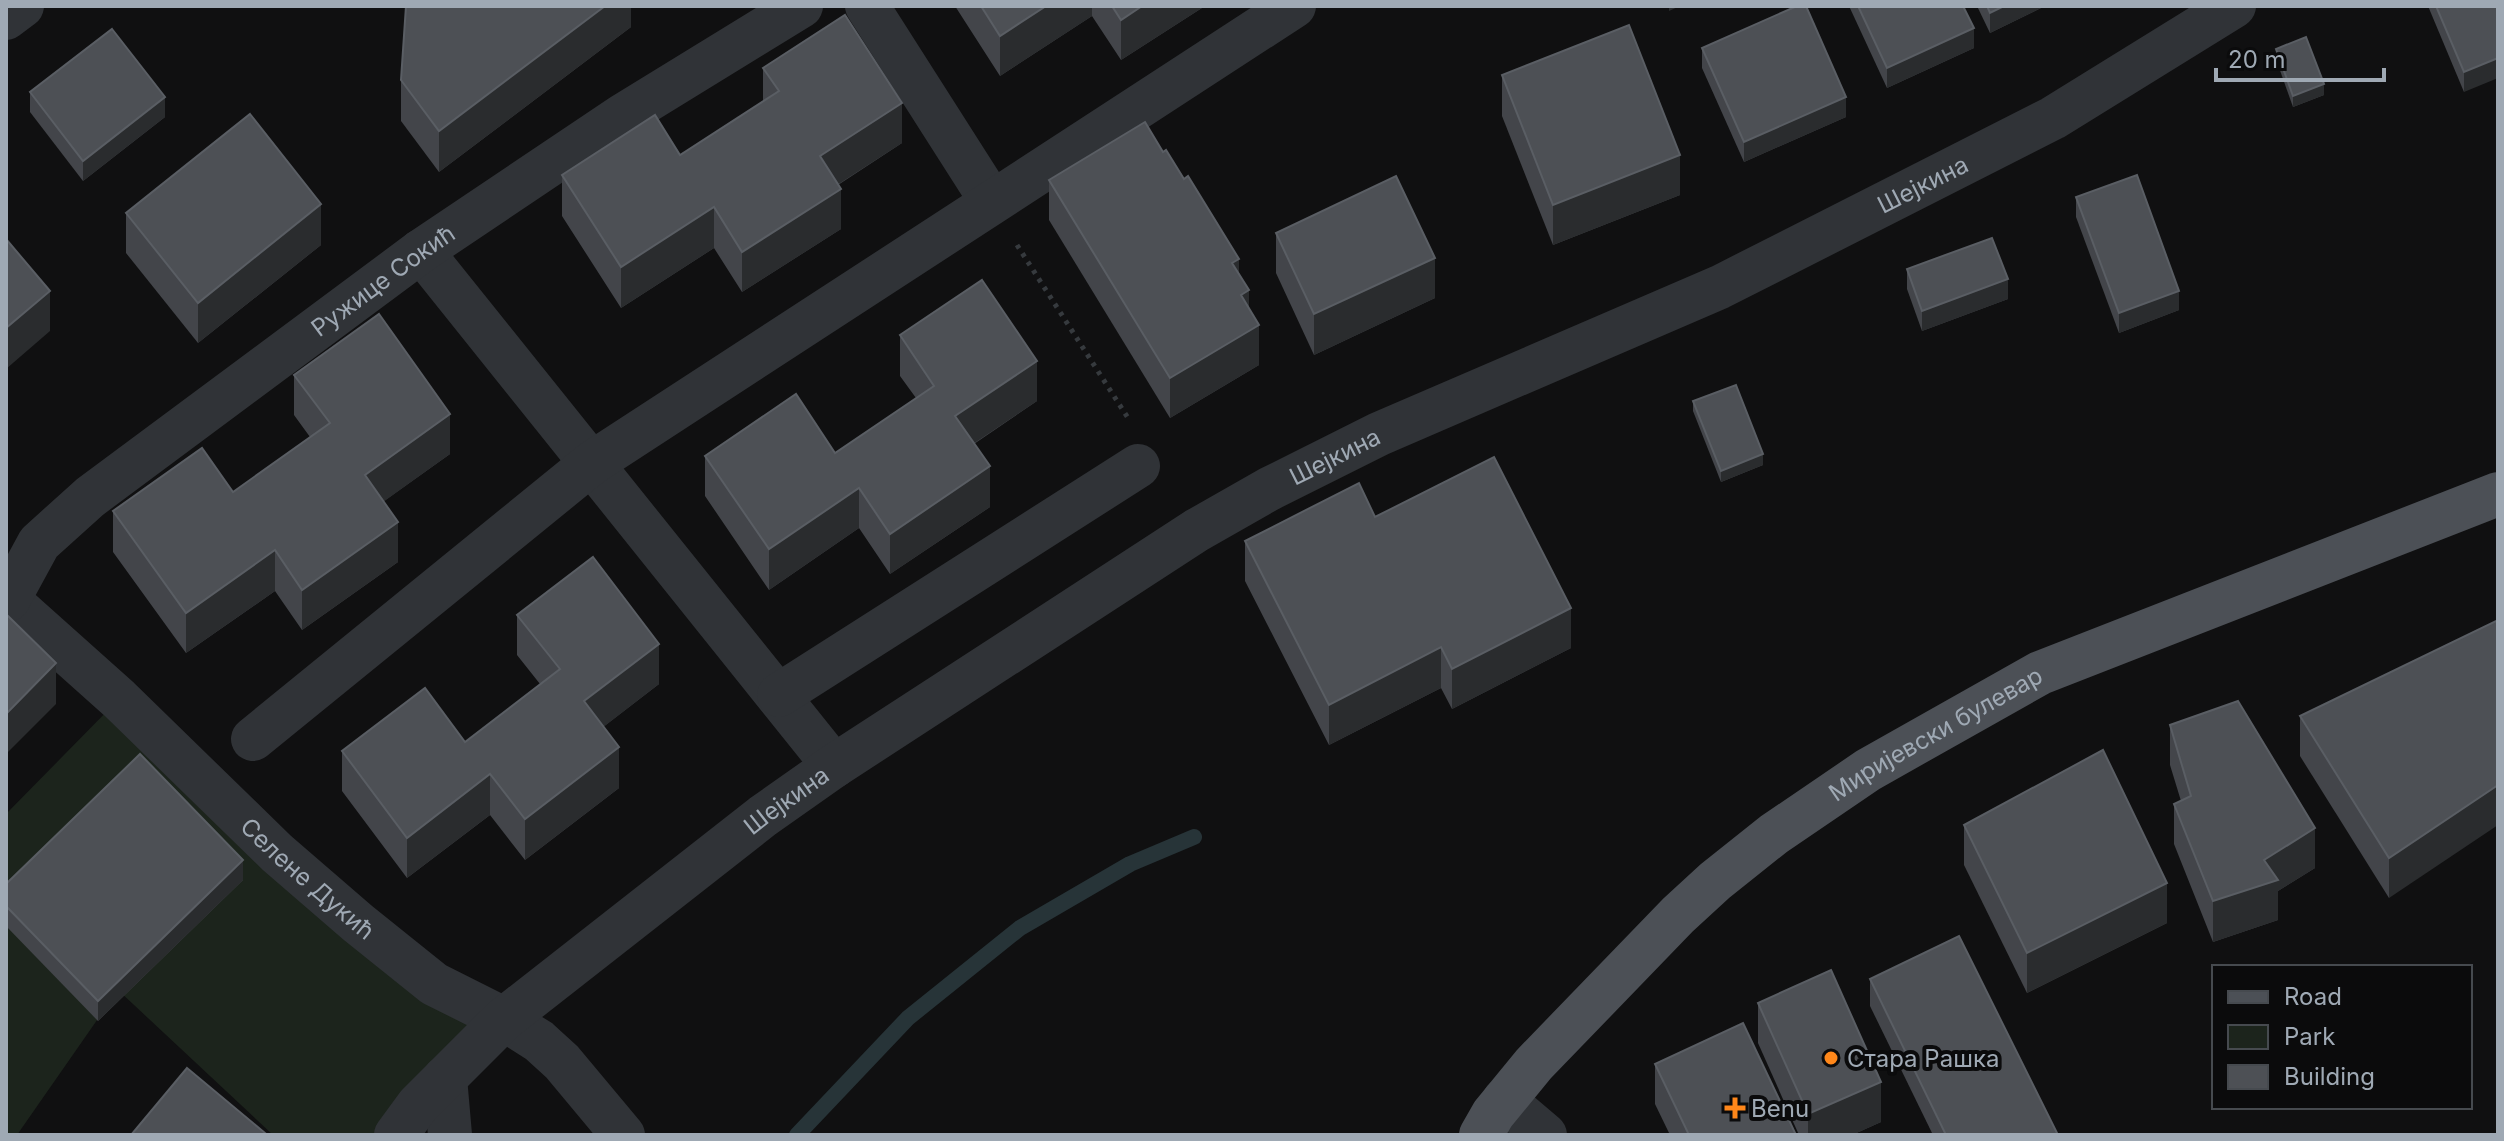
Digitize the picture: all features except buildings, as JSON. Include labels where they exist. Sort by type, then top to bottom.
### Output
[{"type":"main road","name":"Миријевски булевар","points":[[1492,1118],[1534,1064],[1629,962],[1705,890],[1774,834],[1868,770],[2040,673],[2498,494]]},
{"type":"street","points":[[6,18],[22,6]]},
{"type":"street","name":"Ружице Сокић","points":[[7,599],[39,543],[90,497],[421,251],[622,116],[801,6]]},
{"type":"street","points":[[867,6],[992,202]]},
{"type":"street","points":[[253,739],[592,463],[1294,6]]},
{"type":"street","name":"Шејкина","points":[[419,1113],[504,1019],[763,816],[834,766],[1197,530],[1271,488],[1379,434],[1720,287],[2053,118],[2234,6]]},
{"type":"street","points":[[421,251],[834,766]]},
{"type":"street","points":[[779,695],[1138,466]]},
{"type":"street","name":"Селене Дукић","points":[[7,599],[119,699],[277,853],[358,923],[434,984],[504,1019],[539,1041],[562,1062],[623,1135]]},
{"type":"street","points":[[419,1113],[450,1135]]},
{"type":"street","points":[[1492,1118],[1545,1135]]},
{"type":"path","points":[[1028,263],[1131,424]]},
{"type":"green space","points":[[119,699],[504,1019],[396,1135],[273,1135],[118,990],[17,1135],[6,1135],[6,814]]},
{"type":"waterway","points":[[797,1135],[908,1018],[1020,928],[1130,864],[1194,837]]},
{"type":"place","name":"Стара Рашка","points":[[1831,1058]]},
{"type":"place","name":"Benu","points":[[1735,1108]]}]
